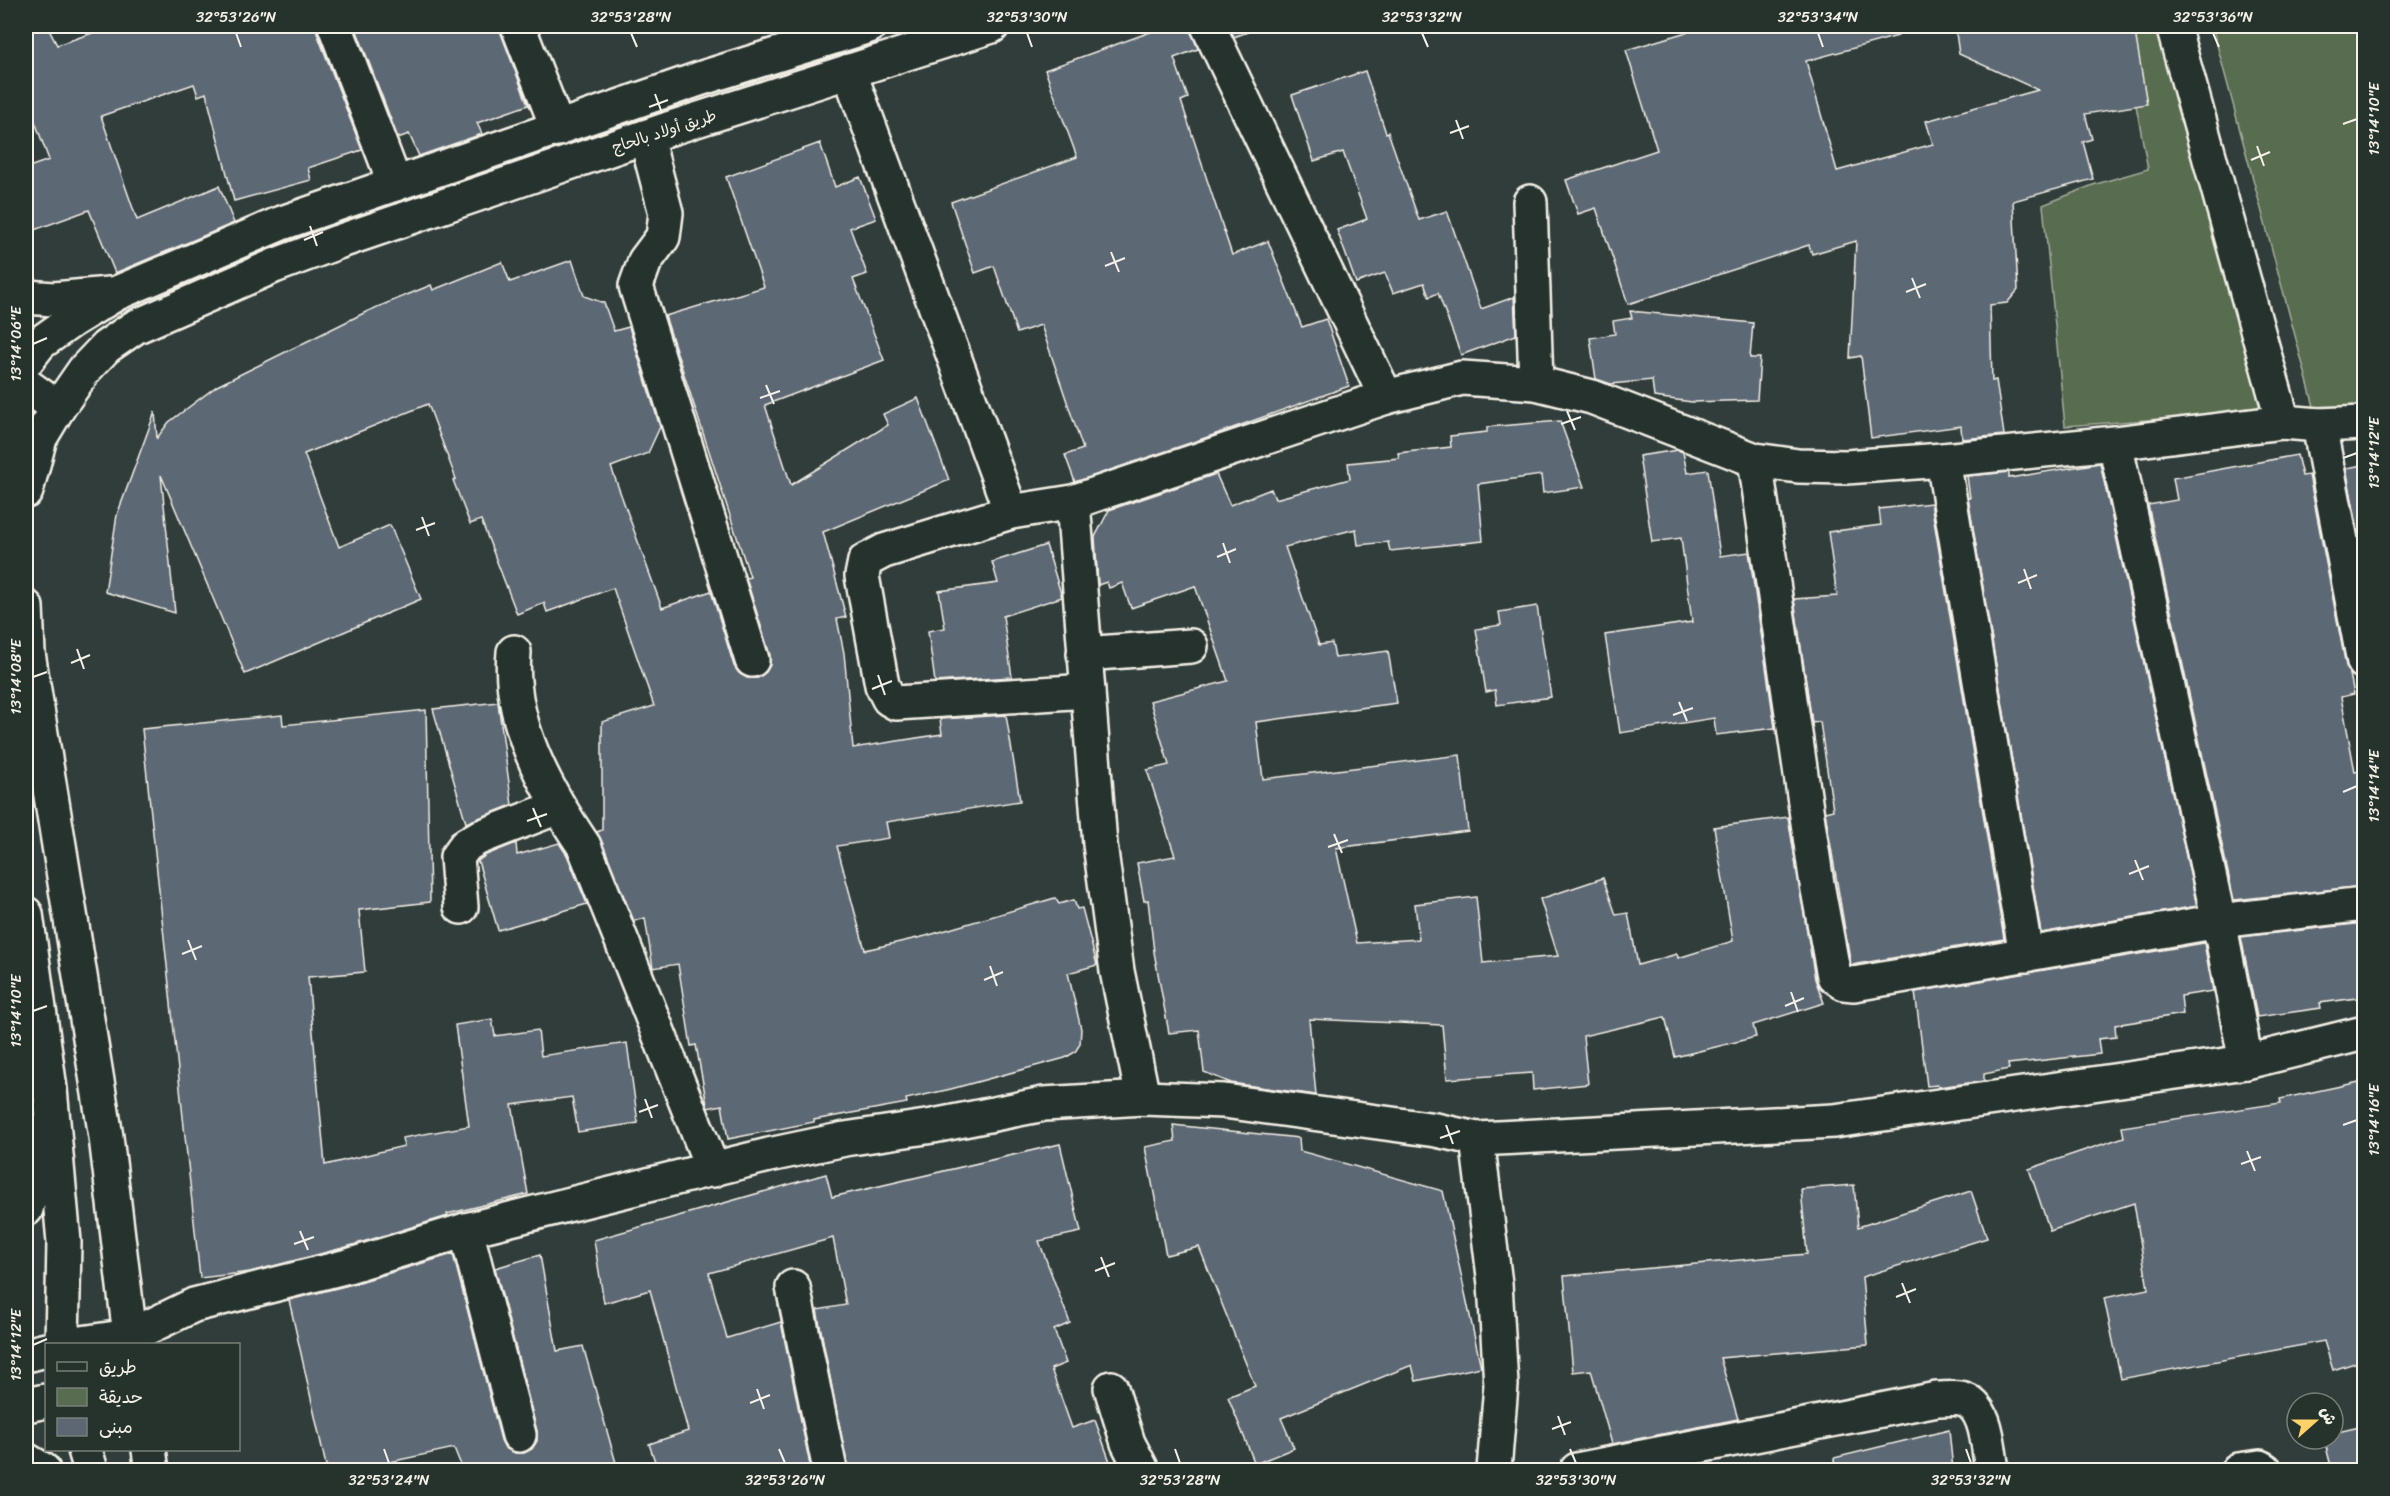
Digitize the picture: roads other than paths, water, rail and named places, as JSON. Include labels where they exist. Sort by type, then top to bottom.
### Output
[{"type":"street","points":[[335,26],[395,184]]},
{"type":"street","points":[[518,26],[558,129]]},
{"type":"street","points":[[26,361],[40,343],[117,293],[279,224],[558,129],[820,33],[869,26]]},
{"type":"street","name":"طريق أولاد بالحاج","points":[[26,491],[33,433],[58,408],[85,369],[106,347],[135,327],[274,266],[338,242],[646,137],[993,26]]},
{"type":"street","points":[[1208,26],[1386,397]]},
{"type":"street","points":[[2173,26],[2283,422]]},
{"type":"street","points":[[849,71],[1011,512]]},
{"type":"street","points":[[646,137],[666,213],[663,237],[645,261],[636,286],[752,660]]},
{"type":"street","points":[[1530,202],[1536,383]]},
{"type":"street","points":[[26,297],[54,299],[117,293]]},
{"type":"street","points":[[1088,691],[896,703],[885,693],[862,576],[865,561],[884,551],[1011,512],[1073,502],[1386,397],[1462,378],[1536,383],[1592,398],[1755,460],[1798,466],[1846,467],[1943,460],[2115,444],[2283,422],[2319,425],[2364,423]]},
{"type":"street","points":[[26,386],[58,408]]},
{"type":"street","points":[[2319,425],[2364,662]]},
{"type":"street","points":[[2115,444],[2219,921],[2246,1062]]},
{"type":"street","points":[[1755,460],[1817,884],[1834,976],[1844,982],[1854,984],[2219,921],[2364,904]]},
{"type":"street","points":[[1943,460],[2026,955]]},
{"type":"street","points":[[1073,502],[1100,844],[1118,971],[1143,1098]]},
{"type":"street","points":[[26,607],[28,653],[106,1137],[130,1340]]},
{"type":"street","points":[[1084,654],[1191,646]]},
{"type":"street","points":[[513,652],[512,675],[517,713],[558,807],[584,846],[713,1170]]},
{"type":"street","points":[[461,907],[457,857],[466,844],[558,807]]},
{"type":"street","points":[[26,914],[50,1089],[64,1242],[62,1343]]},
{"type":"street","points":[[88,1343],[130,1340],[194,1305],[348,1266],[466,1230],[769,1155],[845,1139],[933,1126],[1044,1104],[1143,1098],[1224,1101],[1436,1130],[1477,1139],[1834,1121],[2246,1062],[2364,1032]]},
{"type":"street","points":[[26,1209],[33,1185],[50,1089]]},
{"type":"street","points":[[1477,1139],[1495,1284],[1501,1385],[1494,1470]]},
{"type":"street","points":[[466,1230],[519,1435]]},
{"type":"street","points":[[793,1287],[830,1470]]},
{"type":"street","points":[[26,1355],[45,1350]]},
{"type":"street","points":[[1111,1388],[1128,1443],[1142,1470]]},
{"type":"street","points":[[1577,1470],[1936,1399],[1962,1399],[1975,1406],[1982,1419],[1992,1470]]},
{"type":"street","points":[[26,1405],[45,1401]]},
{"type":"street","points":[[86,1451],[91,1470]]},
{"type":"street","points":[[148,1451],[152,1470]]},
{"type":"street","points":[[26,1460],[43,1470]]},
{"type":"street","points":[[2238,1470],[2252,1467],[2265,1470]]}]
